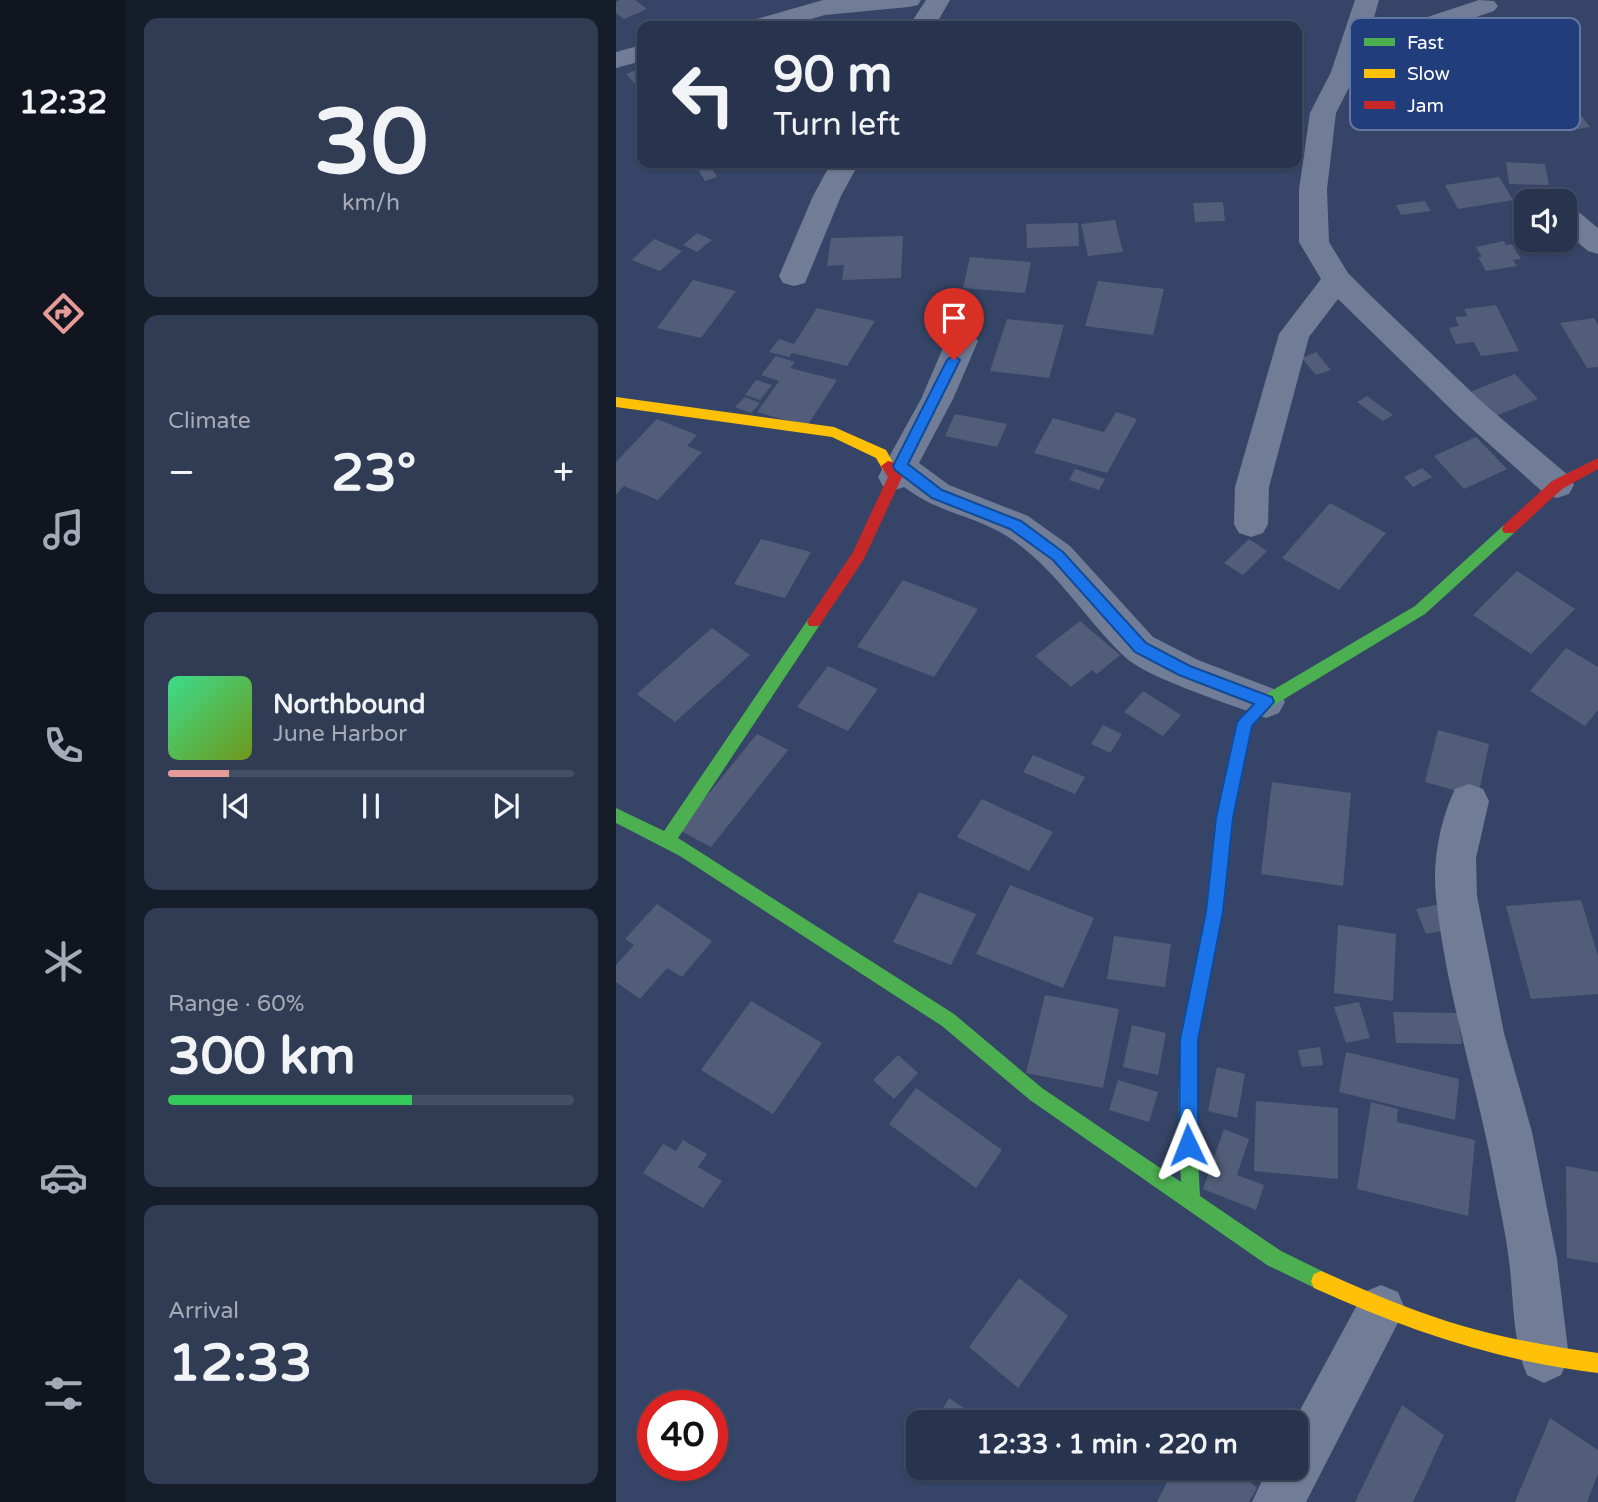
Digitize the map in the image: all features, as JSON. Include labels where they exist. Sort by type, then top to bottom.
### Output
[{"type":"street","points":[[772,21],[815,4],[909,0]]},
{"type":"street","points":[[925,21],[938,0]]},
{"type":"street","points":[[1362,18],[1367,0]]},
{"type":"street","points":[[1449,18],[1485,6]]},
{"type":"street","points":[[616,60],[637,54]]},
{"type":"street","points":[[1350,55],[1323,113],[1313,189],[1314,242],[1336,280],[1471,411],[1557,485]]},
{"type":"street","points":[[794,276],[827,196],[842,168]]},
{"type":"street","points":[[1577,226],[1598,244]]},
{"type":"street","points":[[1251,524],[1252,487],[1294,334],[1336,280]]},
{"type":"street","points":[[666,842],[859,555],[897,471],[937,399],[962,341]]},
{"type":"street","points":[[616,402],[834,432],[881,454],[897,471],[937,494],[1016,525],[1058,556],[1140,648],[1185,671],[1266,702]]},
{"type":"street","points":[[1191,1200],[1187,1117],[1189,1040],[1214,912],[1225,818],[1245,722],[1266,702],[1420,610],[1557,485],[1598,463]]},
{"type":"street","points":[[1469,801],[1456,858],[1456,896],[1482,1033],[1511,1145],[1532,1259],[1544,1358]]},
{"type":"street","points":[[616,815],[686,851],[948,1020],[1036,1094],[1274,1258],[1381,1309],[1544,1358],[1598,1363]]},
{"type":"street","points":[[1308,1446],[1381,1309]]},
{"type":"street","points":[[1278,1502],[1290,1480]]},
{"type":"building","points":[[635,0],[647,9],[624,19],[616,13],[616,2]]},
{"type":"building","points":[[637,70],[637,83],[635,84],[626,74]]},
{"type":"building","points":[[1580,114],[1590,127],[1580,129]]},
{"type":"building","points":[[1506,162],[1545,164],[1549,185],[1509,184]]},
{"type":"building","points":[[697,168],[712,168],[717,177],[705,181]]},
{"type":"building","points":[[1499,177],[1513,200],[1458,209],[1445,185]]},
{"type":"building","points":[[1425,201],[1431,211],[1401,215],[1396,205]]},
{"type":"building","points":[[1223,202],[1225,221],[1195,222],[1193,203]]},
{"type":"building","points":[[1115,220],[1123,252],[1088,256],[1081,224]]},
{"type":"building","points":[[1078,223],[1079,246],[1027,248],[1026,224]]},
{"type":"building","points":[[697,233],[712,240],[697,252],[683,245]]},
{"type":"building","points":[[903,236],[901,278],[842,280],[844,265],[827,266],[831,238]]},
{"type":"building","points":[[654,239],[682,251],[660,271],[632,260]]},
{"type":"building","points":[[1504,241],[1506,245],[1512,244],[1514,252],[1521,259],[1513,260],[1517,266],[1486,271],[1476,247]]},
{"type":"building","points":[[970,257],[1031,262],[1025,293],[963,288]]},
{"type":"building","points":[[693,280],[736,291],[701,338],[657,328]]},
{"type":"building","points":[[1098,281],[1164,289],[1153,335],[1085,326]]},
{"type":"building","points":[[1496,305],[1519,351],[1481,356],[1474,342],[1456,344],[1449,328],[1459,326],[1455,317],[1467,316],[1464,309]]},
{"type":"building","points":[[817,308],[875,321],[847,366],[792,353],[789,357],[769,352],[779,339],[794,344]]},
{"type":"building","points":[[1594,318],[1598,325],[1598,367],[1587,368],[1560,323]]},
{"type":"building","points":[[1007,319],[1064,325],[1049,378],[990,371]]},
{"type":"building","points":[[1316,352],[1331,370],[1316,375],[1302,358]]},
{"type":"building","points":[[776,356],[795,362],[790,368],[837,380],[807,426],[757,412],[779,381],[761,375]]},
{"type":"building","points":[[1515,374],[1538,399],[1488,419],[1465,394]]},
{"type":"building","points":[[756,380],[772,385],[760,400],[745,395]]},
{"type":"building","points":[[1367,396],[1393,415],[1383,421],[1357,402]]},
{"type":"building","points":[[745,397],[760,403],[751,413],[735,407]]},
{"type":"building","points":[[1116,412],[1137,419],[1107,473],[1034,453],[1053,418],[1104,432]]},
{"type":"building","points":[[955,414],[1007,424],[997,447],[945,436]]},
{"type":"building","points":[[657,419],[697,435],[687,446],[702,452],[658,500],[624,486],[616,495],[616,462]]},
{"type":"building","points":[[1476,437],[1507,469],[1464,489],[1434,456]]},
{"type":"building","points":[[1422,468],[1432,477],[1413,487],[1404,477]]},
{"type":"building","points":[[1075,469],[1105,479],[1099,490],[1069,480]]},
{"type":"building","points":[[1330,503],[1386,533],[1339,590],[1282,558]]},
{"type":"building","points":[[761,539],[811,552],[785,598],[734,584]]},
{"type":"building","points":[[1249,539],[1267,551],[1243,575],[1224,563]]},
{"type":"building","points":[[1517,571],[1575,609],[1531,654],[1473,615]]},
{"type":"building","points":[[903,580],[978,609],[934,677],[857,647]]},
{"type":"building","points":[[1080,621],[1120,655],[1097,674],[1092,670],[1071,687],[1035,656]]},
{"type":"building","points":[[712,628],[750,655],[675,722],[637,694]]},
{"type":"building","points":[[1566,648],[1598,667],[1598,710],[1585,726],[1530,691]]},
{"type":"building","points":[[828,666],[878,689],[848,731],[797,707]]},
{"type":"building","points":[[1143,691],[1181,715],[1163,736],[1124,712]]},
{"type":"building","points":[[1103,725],[1122,734],[1110,753],[1091,744]]},
{"type":"building","points":[[1438,730],[1489,744],[1478,797],[1425,782]]},
{"type":"building","points":[[757,734],[788,750],[711,847],[679,830]]},
{"type":"building","points":[[1033,755],[1085,777],[1075,794],[1023,772]]},
{"type":"building","points":[[1272,782],[1351,793],[1343,886],[1261,874]]},
{"type":"building","points":[[982,799],[1053,832],[1029,871],[957,837]]},
{"type":"building","points":[[1010,885],[1094,918],[1063,988],[976,954]]},
{"type":"building","points":[[919,892],[976,914],[951,965],[893,942]]},
{"type":"building","points":[[1581,900],[1598,956],[1598,994],[1531,999],[1506,906]]},
{"type":"building","points":[[1446,903],[1456,928],[1426,934],[1416,909]]},
{"type":"building","points":[[657,904],[712,941],[682,977],[667,968],[640,999],[616,982],[616,965],[634,945],[625,939]]},
{"type":"building","points":[[1338,925],[1396,934],[1393,1001],[1334,993]]},
{"type":"building","points":[[1114,936],[1171,944],[1165,987],[1107,979]]},
{"type":"building","points":[[1045,995],[1119,1009],[1103,1088],[1026,1073]]},
{"type":"building","points":[[751,1001],[822,1043],[773,1114],[701,1070]]},
{"type":"building","points":[[1359,1002],[1370,1038],[1346,1043],[1334,1007]]},
{"type":"building","points":[[1393,1012],[1457,1013],[1462,1044],[1396,1043]]},
{"type":"building","points":[[1132,1025],[1166,1033],[1158,1075],[1123,1067]]},
{"type":"building","points":[[1320,1047],[1323,1065],[1302,1067],[1298,1050]]},
{"type":"building","points":[[1346,1052],[1459,1079],[1455,1120],[1339,1092]]},
{"type":"building","points":[[898,1055],[918,1073],[894,1099],[873,1080]]},
{"type":"building","points":[[1217,1067],[1245,1074],[1237,1118],[1208,1111]]},
{"type":"building","points":[[1118,1080],[1158,1092],[1149,1122],[1109,1110]]},
{"type":"building","points":[[916,1088],[1002,1150],[976,1188],[889,1124]]},
{"type":"building","points":[[1256,1101],[1338,1108],[1338,1179],[1254,1171]]},
{"type":"building","points":[[1371,1102],[1398,1109],[1397,1122],[1475,1140],[1468,1216],[1357,1189]]},
{"type":"building","points":[[1224,1129],[1249,1139],[1237,1175],[1264,1185],[1256,1210],[1203,1189]]},
{"type":"building","points":[[683,1140],[707,1154],[698,1167],[722,1181],[703,1208],[643,1173],[663,1144],[676,1151]]},
{"type":"building","points":[[1566,1166],[1598,1172],[1598,1263],[1567,1258]]},
{"type":"building","points":[[1019,1278],[1068,1316],[1018,1388],[969,1347]]},
{"type":"building","points":[[949,1398],[967,1410],[942,1410]]},
{"type":"building","points":[[1402,1405],[1444,1435],[1413,1502],[1355,1502]]},
{"type":"building","points":[[1550,1418],[1598,1450],[1598,1474],[1587,1502],[1515,1502]]},
{"type":"building","points":[[1168,1480],[1247,1480],[1257,1488],[1249,1502],[1157,1502]]},
{"type":"traffic: fast","points":[[1191,1200],[1187,1117],[1189,1040],[1214,912],[1225,818],[1245,722],[1266,702],[1420,610],[1509,529]]},
{"type":"traffic: fast","points":[[666,842],[814,622]]},
{"type":"traffic: fast","points":[[616,815],[686,851],[948,1020],[1036,1094],[1274,1258],[1321,1281]]},
{"type":"traffic: slow","points":[[616,402],[834,432],[881,454],[888,466]]},
{"type":"traffic: slow","points":[[1321,1281],[1387,1310],[1456,1334],[1527,1352],[1598,1363]]},
{"type":"traffic: jam","points":[[1509,529],[1557,485],[1598,463]]},
{"type":"traffic: jam","points":[[814,622],[859,555],[895,477],[888,466]]},
{"type":"route","points":[[954,360],[937,399],[900,466],[937,494],[1016,525],[1058,556],[1140,648],[1185,671],[1266,702],[1245,722],[1225,818],[1214,912],[1189,1040],[1188,1145]]}]
